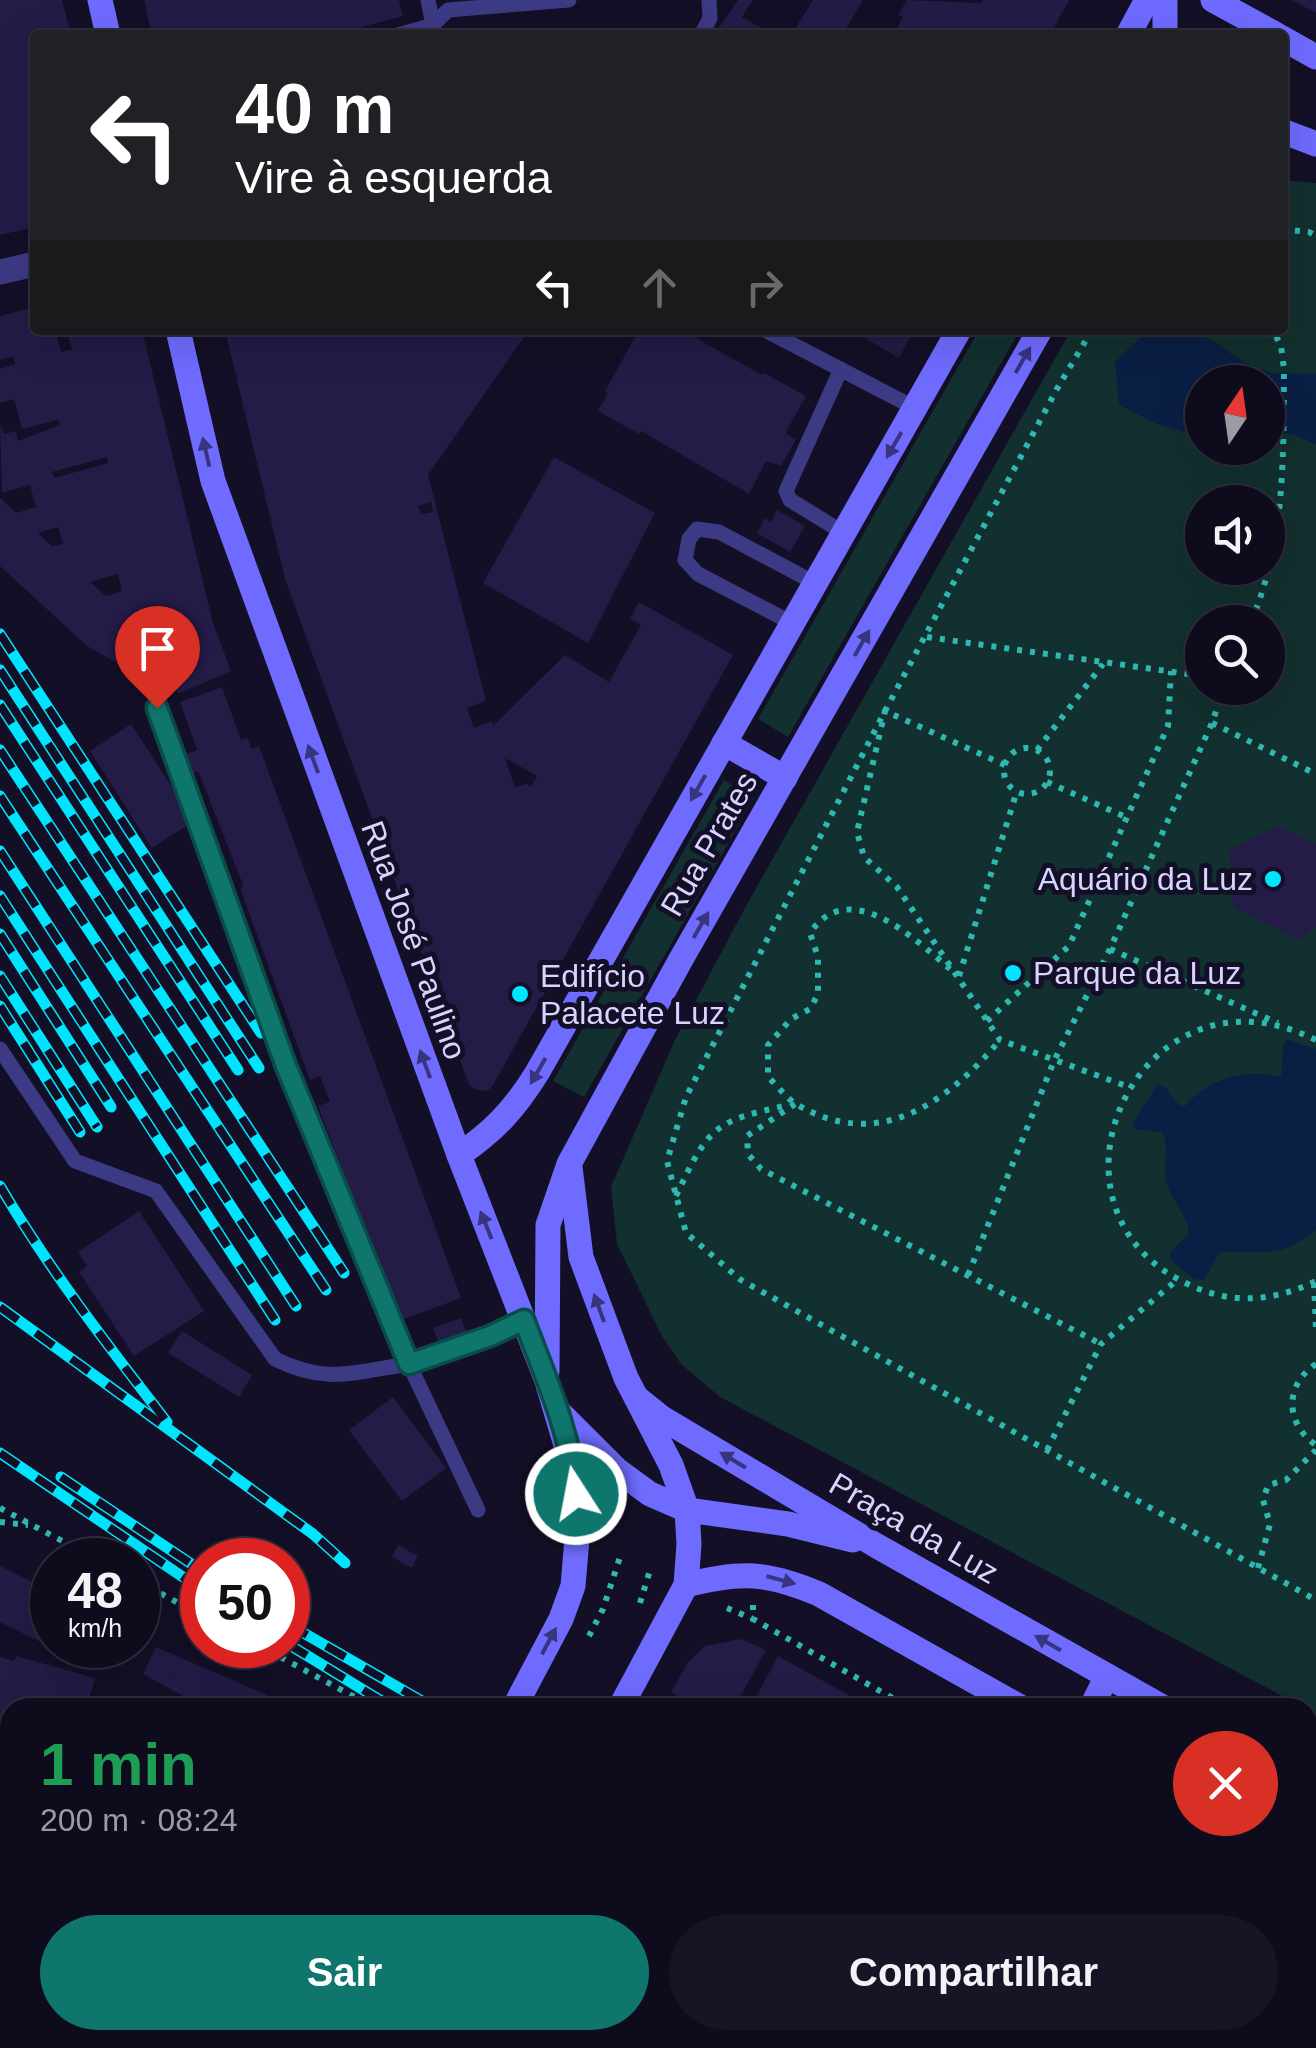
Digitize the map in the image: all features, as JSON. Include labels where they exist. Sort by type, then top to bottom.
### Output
[{"type":"main road","points":[[100,0],[107,30]]},
{"type":"main road","points":[[1131,30],[1148,0]]},
{"type":"main road","points":[[1165,30],[1166,0]]},
{"type":"main road","points":[[1213,0],[1267,30]]},
{"type":"main road","points":[[1288,41],[1316,56]]},
{"type":"main road","points":[[1288,133],[1316,144]]},
{"type":"main road","name":"Rua José Paulino","points":[[179,335],[213,481],[458,1155],[547,1381],[574,1472],[579,1515],[575,1572],[561,1619],[519,1698]]},
{"type":"main road","name":"Rua Prates","points":[[458,1155],[485,1137],[515,1108],[956,335]]},
{"type":"main road","name":"Rua Prates","points":[[547,1381],[548,1226],[569,1164],[1037,335]]},
{"type":"main road","points":[[724,743],[785,778]]},
{"type":"main road","points":[[569,1164],[581,1257],[626,1378],[671,1465],[687,1510],[690,1544],[686,1585],[625,1698]]},
{"type":"main road","name":"Praça da Luz","points":[[637,1398],[662,1418],[878,1546],[1146,1698]]},
{"type":"main road","points":[[557,1410],[617,1470],[650,1494],[687,1510],[788,1524],[878,1546]]},
{"type":"main road","points":[[686,1585],[728,1574],[784,1579],[820,1594],[1004,1698]]},
{"type":"main road","points":[[1097,1698],[1107,1676]]},
{"type":"street","points":[[0,272],[30,265]]},
{"type":"lane","points":[[428,0],[433,30]]},
{"type":"lane","points":[[433,30],[448,10],[568,0]]},
{"type":"lane","points":[[704,30],[710,18],[708,0]]},
{"type":"lane","points":[[775,335],[915,408]]},
{"type":"lane","points":[[841,368],[786,491],[790,500],[844,533]]},
{"type":"lane","points":[[792,623],[698,574],[685,560],[689,539],[697,529],[719,532],[815,583]]},
{"type":"lane","points":[[157,708],[286,1066],[409,1364],[478,1510]]},
{"type":"lane","points":[[0,1049],[75,1160],[156,1191],[275,1359],[326,1377],[409,1364],[524,1320]]},
{"type":"path","points":[[1288,230],[1316,236]]},
{"type":"path","points":[[1089,335],[886,711],[686,1097],[667,1162],[686,1233],[741,1280],[1316,1600]]},
{"type":"path","points":[[1258,605],[1281,515],[1284,369],[1275,335]]},
{"type":"path","points":[[926,637],[1185,674]]},
{"type":"path","points":[[1037,750],[1104,663]]},
{"type":"path","points":[[988,1021],[1069,946],[1168,726],[1170,672]]},
{"type":"path","points":[[968,1275],[1054,1061],[1110,949],[1218,705]]},
{"type":"path","points":[[886,711],[1005,765]]},
{"type":"path","points":[[886,711],[858,832],[864,857],[897,888],[1000,1040],[1129,1087]]},
{"type":"path","points":[[1212,723],[1316,774]]},
{"type":"path","points":[[1018,750],[1037,750],[1048,760],[1047,782],[1031,794],[1017,791],[1006,780],[1005,765],[1018,750]]},
{"type":"path","points":[[1047,782],[1128,818]]},
{"type":"path","points":[[959,976],[1017,791]]},
{"type":"path","points":[[959,976],[906,931],[874,914],[838,910],[820,919],[810,933],[818,957],[818,994],[810,1009],[792,1019],[768,1046],[768,1076],[795,1104],[850,1124],[882,1125],[938,1101],[976,1070],[1000,1040]]},
{"type":"path","points":[[1110,949],[1316,1040]]},
{"type":"path","points":[[1291,1028],[1230,1022],[1172,1043],[1148,1062],[1129,1087],[1116,1115],[1109,1146],[1109,1178],[1117,1208],[1132,1236],[1151,1260],[1176,1280],[1210,1294],[1245,1300],[1281,1296],[1315,1282],[1316,1328]]},
{"type":"path","points":[[676,1196],[698,1148],[716,1127],[737,1116],[795,1104]]},
{"type":"path","points":[[795,1104],[747,1136],[748,1154],[761,1168],[1101,1344]]},
{"type":"path","points":[[1046,1450],[1101,1344],[1176,1280]]},
{"type":"path","points":[[1258,1568],[1270,1524],[1263,1500],[1268,1486],[1286,1480],[1316,1448],[1297,1427],[1292,1398],[1305,1372],[1316,1364]]},
{"type":"path","points":[[3,1510],[56,1538]]},
{"type":"path","points":[[0,1522],[33,1526]]},
{"type":"path","points":[[753,1574],[753,1619],[892,1698]]},
{"type":"path","points":[[301,1668],[356,1698]]},
{"type":"green space","name":"Parque da Luz","points":[[1288,180],[1316,183],[1316,1698],[1286,1698],[720,1397],[681,1364],[662,1336],[617,1244],[611,1187],[675,1040],[746,906],[1068,335],[1288,335]]},
{"type":"green space","points":[[976,335],[1017,335],[788,737],[758,719]]},
{"type":"green space","points":[[724,780],[754,798],[584,1097],[553,1081]]},
{"type":"water","points":[[1143,335],[1200,335],[1251,365],[1185,365],[1185,432],[1159,425],[1119,405],[1115,362]]},
{"type":"water","points":[[1285,373],[1316,374],[1316,444],[1285,434]]},
{"type":"water","points":[[1287,1039],[1316,1049],[1316,1230],[1281,1250],[1220,1252],[1204,1280],[1194,1279],[1170,1259],[1170,1252],[1189,1234],[1166,1181],[1164,1137],[1161,1132],[1135,1129],[1133,1122],[1158,1084],[1179,1105],[1185,1106],[1205,1088],[1229,1078],[1255,1074],[1281,1077]]},
{"type":"building","points":[[0,0],[62,0],[70,30],[30,30],[30,228],[0,235]]},
{"type":"building","points":[[144,0],[399,0],[403,16],[351,30],[151,30]]},
{"type":"building","points":[[738,0],[753,0],[742,17],[765,30],[717,30]]},
{"type":"building","points":[[813,0],[863,0],[845,30],[794,30]]},
{"type":"building","points":[[907,0],[1069,0],[1053,30],[896,30],[903,17],[898,15]]},
{"type":"building","points":[[1292,0],[1316,0],[1316,13]]},
{"type":"building","points":[[30,308],[30,335],[68,335],[143,335],[213,623],[231,671],[178,694],[167,668],[199,655],[175,642],[151,682],[87,646],[0,566],[0,498],[16,513],[36,507],[30,485],[2,493],[0,424],[4,434],[16,431],[18,441],[60,425],[58,420],[22,429],[14,399],[0,403],[0,369],[15,364],[13,356],[0,360],[0,316]],"holes":[[[68,335],[72,349],[61,352],[57,338]],[[107,457],[108,463],[54,478],[52,472]],[[58,527],[63,544],[52,546],[38,533]],[[118,574],[122,591],[106,596],[90,582]],[[163,616],[168,633],[162,634],[142,622]]]},
{"type":"building","points":[[226,335],[526,335],[428,475],[486,701],[467,708],[474,728],[492,721],[493,726],[565,655],[609,682],[641,625],[630,619],[639,602],[733,655],[492,1087],[487,1091],[469,1085],[285,579]],"holes":[[[431,502],[433,512],[421,514],[418,506]],[[505,758],[537,776],[531,787],[515,787]]]},
{"type":"building","points":[[636,335],[695,335],[806,396],[787,430],[786,434],[796,439],[781,466],[766,461],[749,494],[641,431],[639,434],[598,411],[608,393],[605,391]]},
{"type":"building","points":[[860,335],[911,335],[899,358]]},
{"type":"building","points":[[554,457],[655,513],[588,643],[483,583]]},
{"type":"building","points":[[777,510],[805,526],[790,552],[757,533],[765,518],[771,522]]},
{"type":"building","points":[[222,687],[241,740],[248,738],[251,749],[259,746],[461,1298],[399,1321],[318,1106],[330,1102],[320,1076],[310,1080],[240,888],[242,882],[198,771],[191,773],[184,755],[197,750],[180,702]]},
{"type":"building","points":[[131,724],[194,821],[152,848],[90,751]]},
{"type":"building","name":"Aquário da Luz","points":[[1278,826],[1316,844],[1316,927],[1298,939],[1233,907],[1229,850]]},
{"type":"building","points":[[139,1211],[204,1311],[134,1356],[79,1272],[87,1266],[78,1252]]},
{"type":"building","points":[[461,1318],[469,1340],[441,1350],[433,1328]]},
{"type":"building","points":[[182,1331],[252,1375],[239,1397],[168,1353]]},
{"type":"building","points":[[393,1397],[446,1468],[402,1501],[349,1430]]},
{"type":"building","points":[[398,1545],[418,1556],[412,1568],[392,1557]]},
{"type":"building","points":[[0,1566],[30,1581],[30,1637],[0,1622]]},
{"type":"building","points":[[741,1639],[766,1650],[740,1698],[682,1698],[671,1692],[688,1662],[705,1646]]},
{"type":"building","points":[[160,1649],[180,1657],[180,1668],[205,1668],[267,1695],[266,1698],[187,1698],[143,1674],[146,1668],[160,1668]]},
{"type":"building","points":[[16,1656],[30,1660],[30,1668],[59,1668],[95,1678],[89,1698],[0,1698],[0,1657],[14,1661]]},
{"type":"building","points":[[778,1656],[854,1698],[755,1698]]},
{"type":"railway","points":[[0,634],[261,1033]]},
{"type":"railway","points":[[0,670],[259,1068]]},
{"type":"railway","points":[[0,705],[238,1070]]},
{"type":"railway","points":[[0,750],[344,1273]]},
{"type":"railway","points":[[0,796],[326,1290]]},
{"type":"railway","points":[[0,851],[296,1306]]},
{"type":"railway","points":[[0,896],[275,1320]]},
{"type":"railway","points":[[0,934],[111,1107]]},
{"type":"railway","points":[[0,976],[97,1127]]},
{"type":"railway","points":[[0,1006],[80,1132]]},
{"type":"railway","points":[[0,1186],[59,1277],[167,1422]]},
{"type":"railway","points":[[0,1307],[313,1534],[345,1563]]},
{"type":"railway","points":[[0,1453],[180,1575]]},
{"type":"railway","points":[[61,1477],[180,1556]]},
{"type":"railway","points":[[310,1637],[417,1698]]},
{"type":"railway","points":[[310,1657],[377,1698]]},
{"type":"place","name":"Aquário da Luz","points":[[1273,879]]},
{"type":"place","name":"Parque da Luz","points":[[1013,973]]},
{"type":"place","name":"Edifício Palacete Luz","points":[[520,994]]},
{"type":"route","points":[[157,708],[286,1066],[409,1364],[524,1320],[557,1410],[576,1494]]}]
